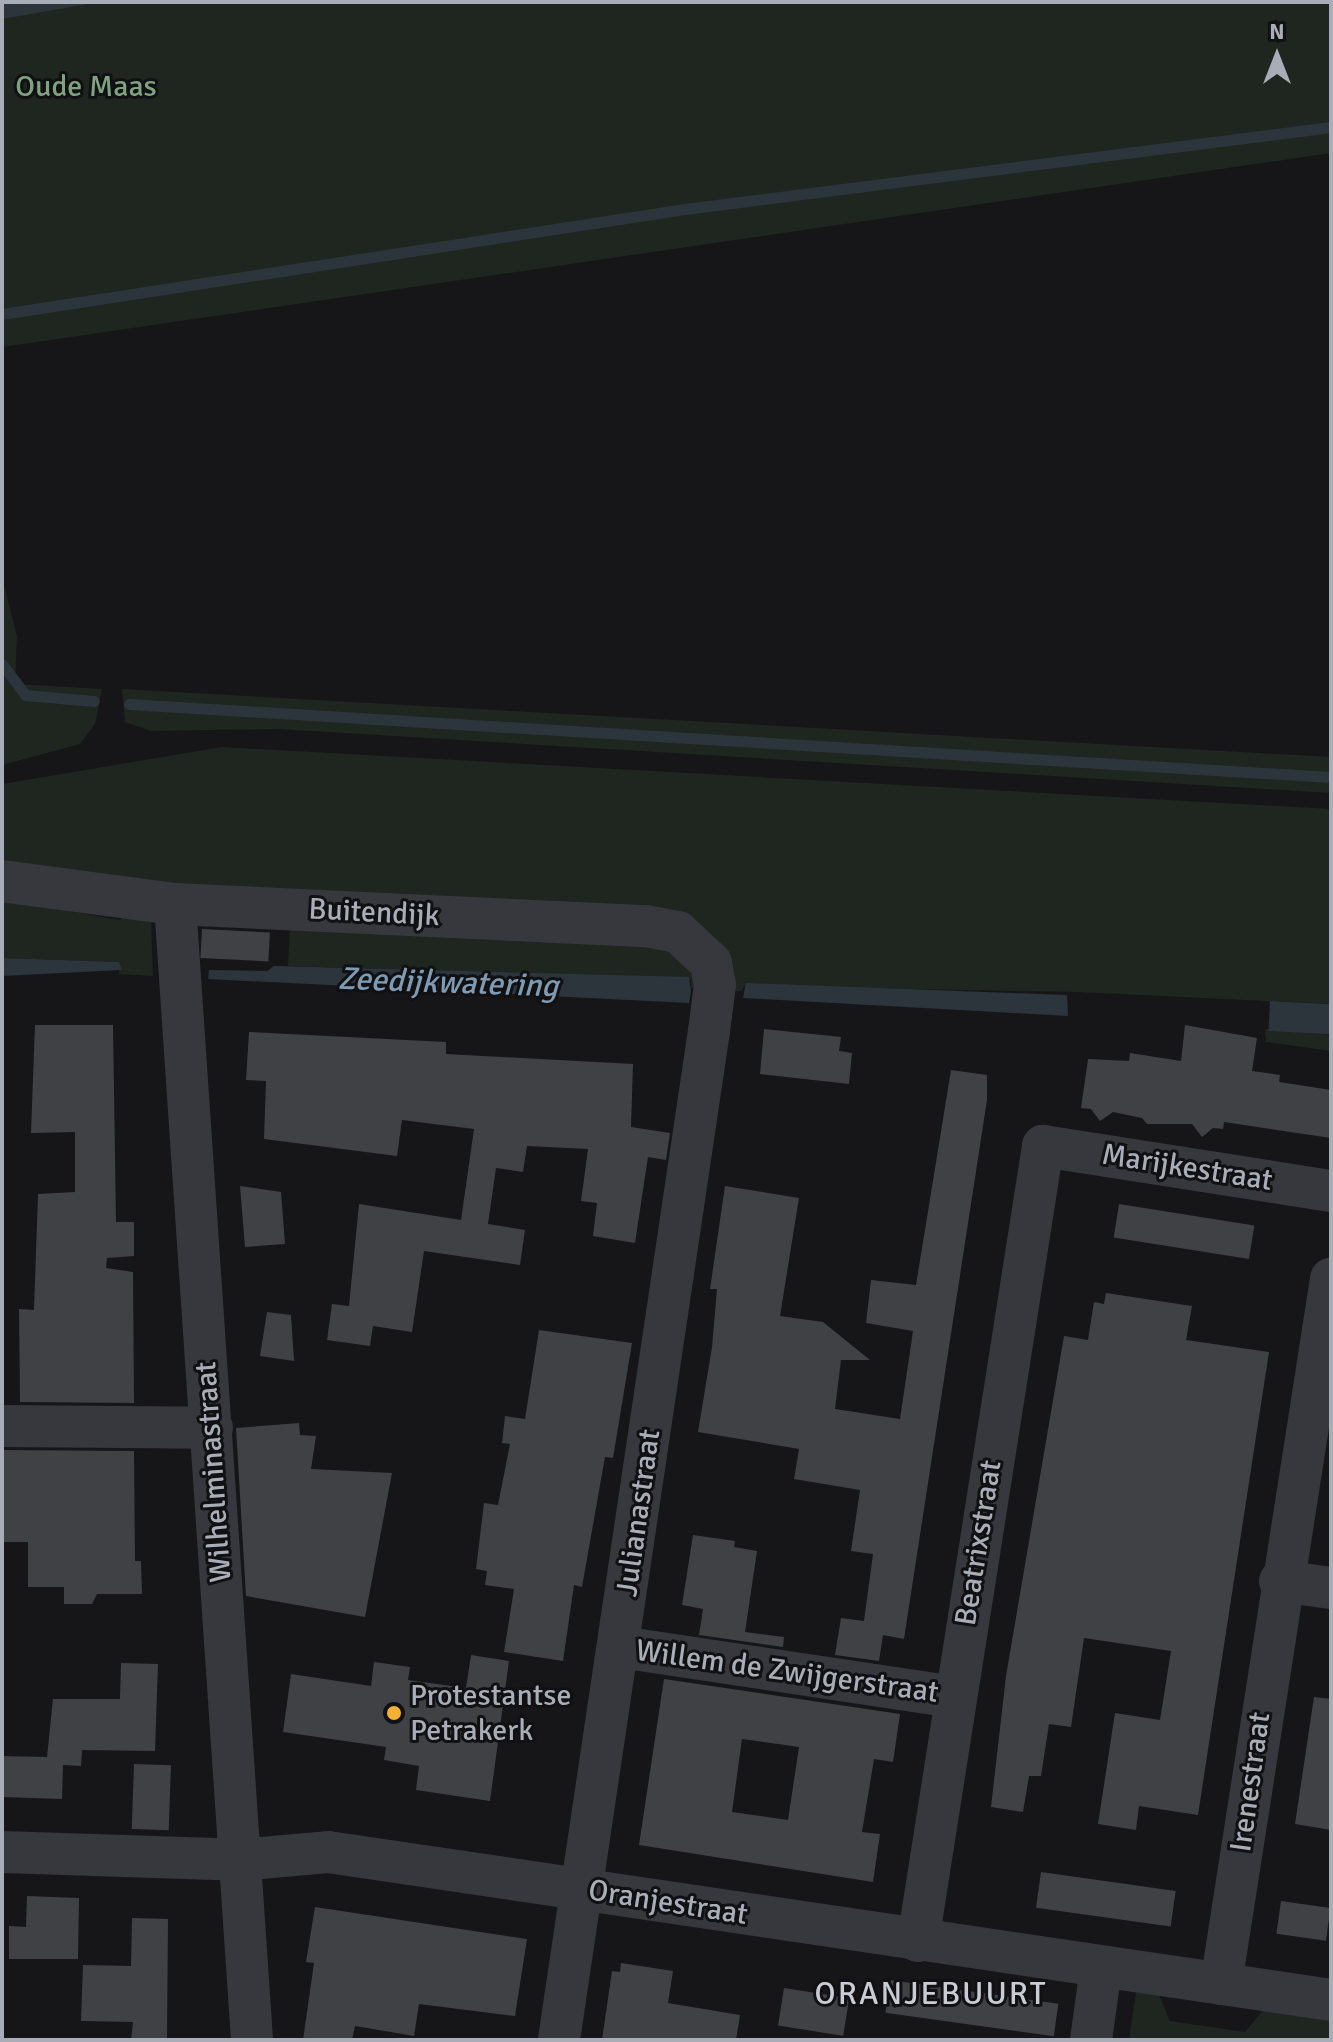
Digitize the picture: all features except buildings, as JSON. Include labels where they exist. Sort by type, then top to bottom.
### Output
[{"type":"street","name":"Buitendijk","points":[[2,881],[175,904],[665,928],[688,937],[705,953],[715,985]]},
{"type":"street","name":"Wilhelminastraat","points":[[175,904],[252,2040]]},
{"type":"street","name":"Julianastraat","points":[[559,2040],[620,1647],[715,985]]},
{"type":"street","name":"Marijkestraat","points":[[1043,1146],[1331,1191]]},
{"type":"street","name":"Beatrixstraat","points":[[918,1941],[1043,1146]]},
{"type":"street","name":"Irenestraat","points":[[1221,1984],[1280,1581],[1329,1298]]},
{"type":"street","points":[[2,1426],[212,1428]]},
{"type":"street","points":[[1280,1581],[1331,1588]]},
{"type":"street","name":"Willem de Zwijgerstraat","points":[[620,1647],[955,1697]]},
{"type":"street","name":"Oranjestraat","points":[[2,1852],[239,1860],[328,1852],[1331,2000]]},
{"type":"street","points":[[1091,2040],[1101,1968]]},
{"type":"green space","name":"Oude Maas","points":[[2,2],[1331,2],[1331,153],[2,347]]},
{"type":"green space","points":[[2,577],[17,636],[15,684],[102,689],[95,724],[80,744],[2,765]]},
{"type":"green space","points":[[122,689],[1331,757],[1331,793],[278,729],[151,731],[125,722]]},
{"type":"green space","points":[[222,747],[1331,809],[1331,1004],[1077,992],[744,986],[742,991],[729,991],[724,948],[702,926],[2,875],[2,784]]},
{"type":"green space","points":[[2,888],[58,909],[120,920],[130,911],[151,921],[153,976],[119,974],[119,962],[2,958]]},
{"type":"green space","points":[[290,928],[665,939],[702,988],[691,988],[691,980],[621,976],[288,966]]},
{"type":"green space","points":[[1265,1029],[1331,1035],[1331,1051],[1266,1042]]},
{"type":"green space","points":[[1136,1992],[1159,1995],[1170,2021],[1245,2032],[1264,2009],[1331,2019],[1331,2040],[1129,2040]]},
{"type":"water","points":[[2,2],[99,2],[2,19]]},
{"type":"water","points":[[2,958],[119,962],[122,970],[2,976]]},
{"type":"water","name":"Zeedijkwatering","points":[[274,966],[689,977],[691,991],[689,1003],[208,979],[209,970],[267,971]]},
{"type":"water","points":[[746,983],[1067,995],[1068,1016],[743,998]]},
{"type":"water","points":[[1270,1001],[1331,1004],[1329,1034],[1268,1031]]},
{"type":"waterway","points":[[2,314],[685,209],[1331,127]]},
{"type":"waterway","points":[[2,664],[25,695],[94,701]]},
{"type":"waterway","points":[[129,704],[1331,777]]},
{"type":"place","name":"Protestantse Petrakerk","points":[[394,1713]]},
{"type":"district","name":"ORANJEBUURT","points":[[931,1994]]}]
